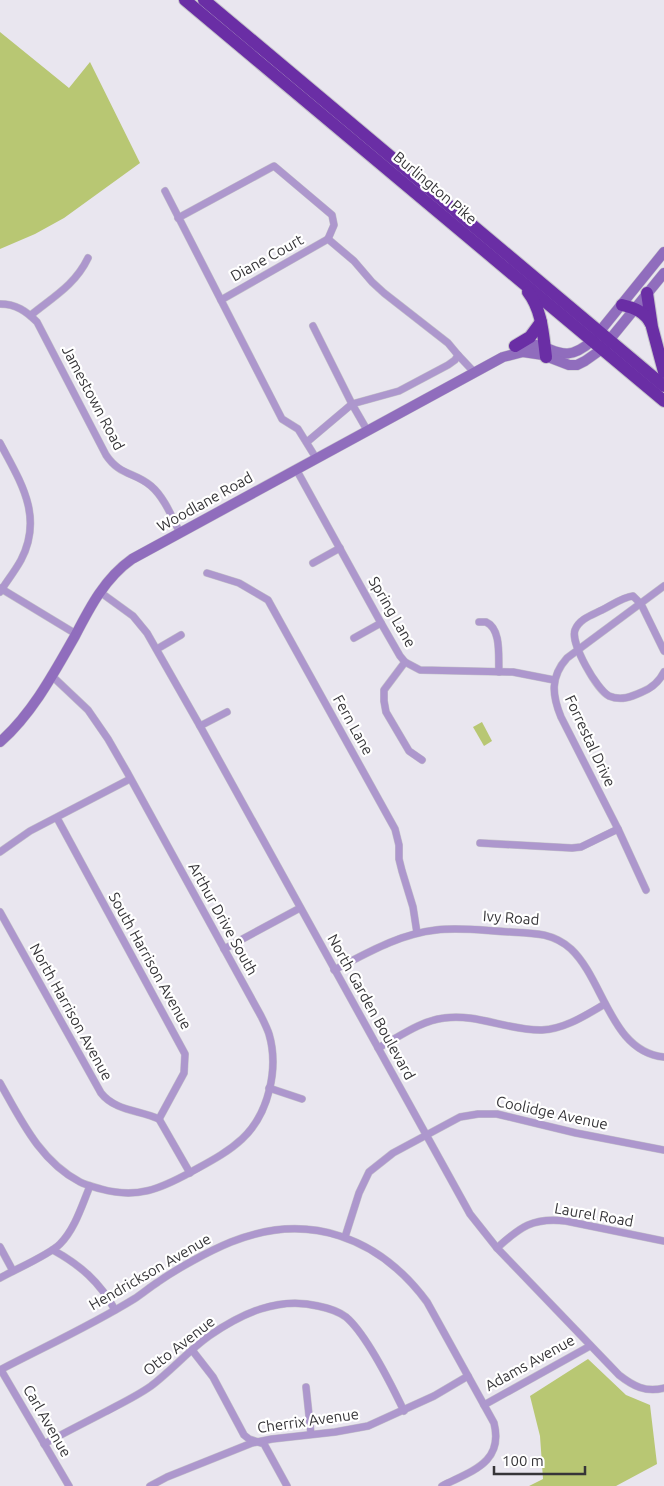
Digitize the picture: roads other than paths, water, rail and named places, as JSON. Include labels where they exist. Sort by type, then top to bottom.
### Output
[{"type":"highway","name":"Burlington Pike","points":[[185,0],[517,278],[664,386]]},
{"type":"highway","name":"Burlington Pike","points":[[204,0],[601,341],[664,401]]},
{"type":"highway","points":[[517,278],[536,306],[546,352]]},
{"type":"highway","points":[[647,293],[652,327],[664,372]]},
{"type":"highway","points":[[628,306],[647,317],[652,327]]},
{"type":"highway","points":[[515,346],[530,337],[541,322]]},
{"type":"street","points":[[178,218],[274,166],[332,216],[334,225],[328,240],[354,261],[384,293],[448,344],[474,372]]},
{"type":"street","points":[[165,190],[282,419],[298,429],[316,458]]},
{"type":"street","name":"Diane Court","points":[[220,300],[328,240]]},
{"type":"street","points":[[601,341],[628,306],[664,252]]},
{"type":"street","points":[[0,304],[17,306],[31,315],[73,282],[88,258]]},
{"type":"street","points":[[628,306],[647,293],[664,273]]},
{"type":"street","name":"Jamestown Road","points":[[31,315],[42,329],[110,462],[122,472],[144,480],[155,489],[180,532]]},
{"type":"street","points":[[313,326],[352,404],[368,430]]},
{"type":"street","name":"Woodlane Road","points":[[492,362],[523,352],[567,354],[601,341]]},
{"type":"street","name":"Woodlane Road","points":[[0,742],[27,712],[52,675],[100,592],[122,566],[180,532],[492,362],[515,346],[531,343],[546,352]]},
{"type":"street","points":[[307,442],[352,404],[399,391],[448,365],[458,355]]},
{"type":"street","points":[[0,443],[26,497],[31,523],[28,542],[22,558],[1,590],[76,634]]},
{"type":"street","name":"Spring Lane","points":[[296,469],[381,623],[400,656],[406,662],[420,670],[513,672],[554,680]]},
{"type":"street","points":[[313,563],[340,548]]},
{"type":"street","name":"Fern Lane","points":[[207,573],[239,583],[268,600],[395,829],[399,845],[399,859],[417,933]]},
{"type":"street","name":"Forrestal Drive","points":[[646,890],[618,829],[561,717],[554,696],[554,680],[562,664],[578,650],[664,586]]},
{"type":"street","name":"North Garden Boulevard","points":[[100,592],[133,616],[147,633],[464,1205],[476,1223],[497,1248],[619,1375],[634,1385],[649,1390],[664,1388]]},
{"type":"street","points":[[664,652],[641,604],[636,598],[630,596],[580,622],[574,635],[578,650],[601,689],[606,694],[616,698],[628,698],[657,683],[664,672]]},
{"type":"street","points":[[479,622],[490,624],[496,634],[499,672]]},
{"type":"street","points":[[354,638],[381,623]]},
{"type":"street","points":[[156,649],[181,635]]},
{"type":"street","points":[[406,662],[384,690],[384,701],[386,712],[409,751],[422,760]]},
{"type":"street","name":"Arthur Drive South","points":[[0,1083],[29,1133],[45,1154],[71,1177],[90,1186],[121,1193],[143,1192],[165,1186],[218,1158],[244,1138],[258,1119],[269,1088],[272,1066],[268,1032],[262,1016],[108,739],[88,710],[52,675]]},
{"type":"street","points":[[200,726],[227,712]]},
{"type":"street","points":[[0,852],[23,835],[130,779]]},
{"type":"street","name":"South Harrison Avenue","points":[[57,818],[185,1054],[184,1073],[159,1120]]},
{"type":"street","points":[[480,843],[572,848],[581,847],[618,829]]},
{"type":"street","points":[[224,949],[300,908]]},
{"type":"street","name":"North Harrison Avenue","points":[[0,912],[105,1099],[118,1106],[159,1120]]},
{"type":"street","name":"Ivy Road","points":[[334,970],[385,944],[417,933],[466,929],[534,932],[548,935],[561,941],[572,950],[586,968],[605,1004],[628,1039],[654,1055],[664,1057]]},
{"type":"street","points":[[378,1048],[426,1022],[444,1018],[467,1018],[542,1030],[570,1023],[605,1004]]},
{"type":"street","points":[[269,1088],[302,1099]]},
{"type":"street","name":"Coolidge Avenue","points":[[345,1237],[359,1193],[369,1172],[386,1157],[425,1134],[460,1117],[487,1113],[506,1116],[545,1126],[664,1150]]},
{"type":"street","points":[[159,1120],[190,1172]]},
{"type":"street","points":[[0,1278],[53,1250],[62,1243],[69,1233],[90,1186]]},
{"type":"street","name":"Laurel Road","points":[[497,1248],[523,1226],[551,1220],[566,1221],[664,1241]]},
{"type":"street","name":"Hendrickson Avenue","points":[[0,1370],[134,1299],[177,1270],[230,1242],[252,1234],[276,1230],[300,1229],[345,1237],[372,1250],[387,1260],[416,1287],[427,1302],[494,1423],[498,1436],[496,1447],[491,1457],[483,1465],[442,1486]]},
{"type":"street","points":[[0,1247],[13,1271]]},
{"type":"street","points":[[53,1250],[69,1259],[95,1280],[106,1294],[114,1310]]},
{"type":"street","name":"Otto Avenue","points":[[44,1444],[145,1390],[216,1332],[266,1306],[280,1303],[310,1304],[329,1308],[342,1314],[352,1323],[390,1382],[404,1411]]},
{"type":"street","name":"Adams Avenue","points":[[484,1404],[590,1346]]},
{"type":"street","points":[[192,1350],[213,1377],[244,1435],[249,1440],[258,1442],[266,1448],[287,1486]]},
{"type":"street","name":"Carl Avenue","points":[[0,1370],[69,1486]]},
{"type":"street","name":"Cherrix Avenue","points":[[150,1486],[176,1473],[258,1442],[368,1426],[404,1411],[468,1376]]},
{"type":"street","points":[[306,1387],[310,1434]]}]
